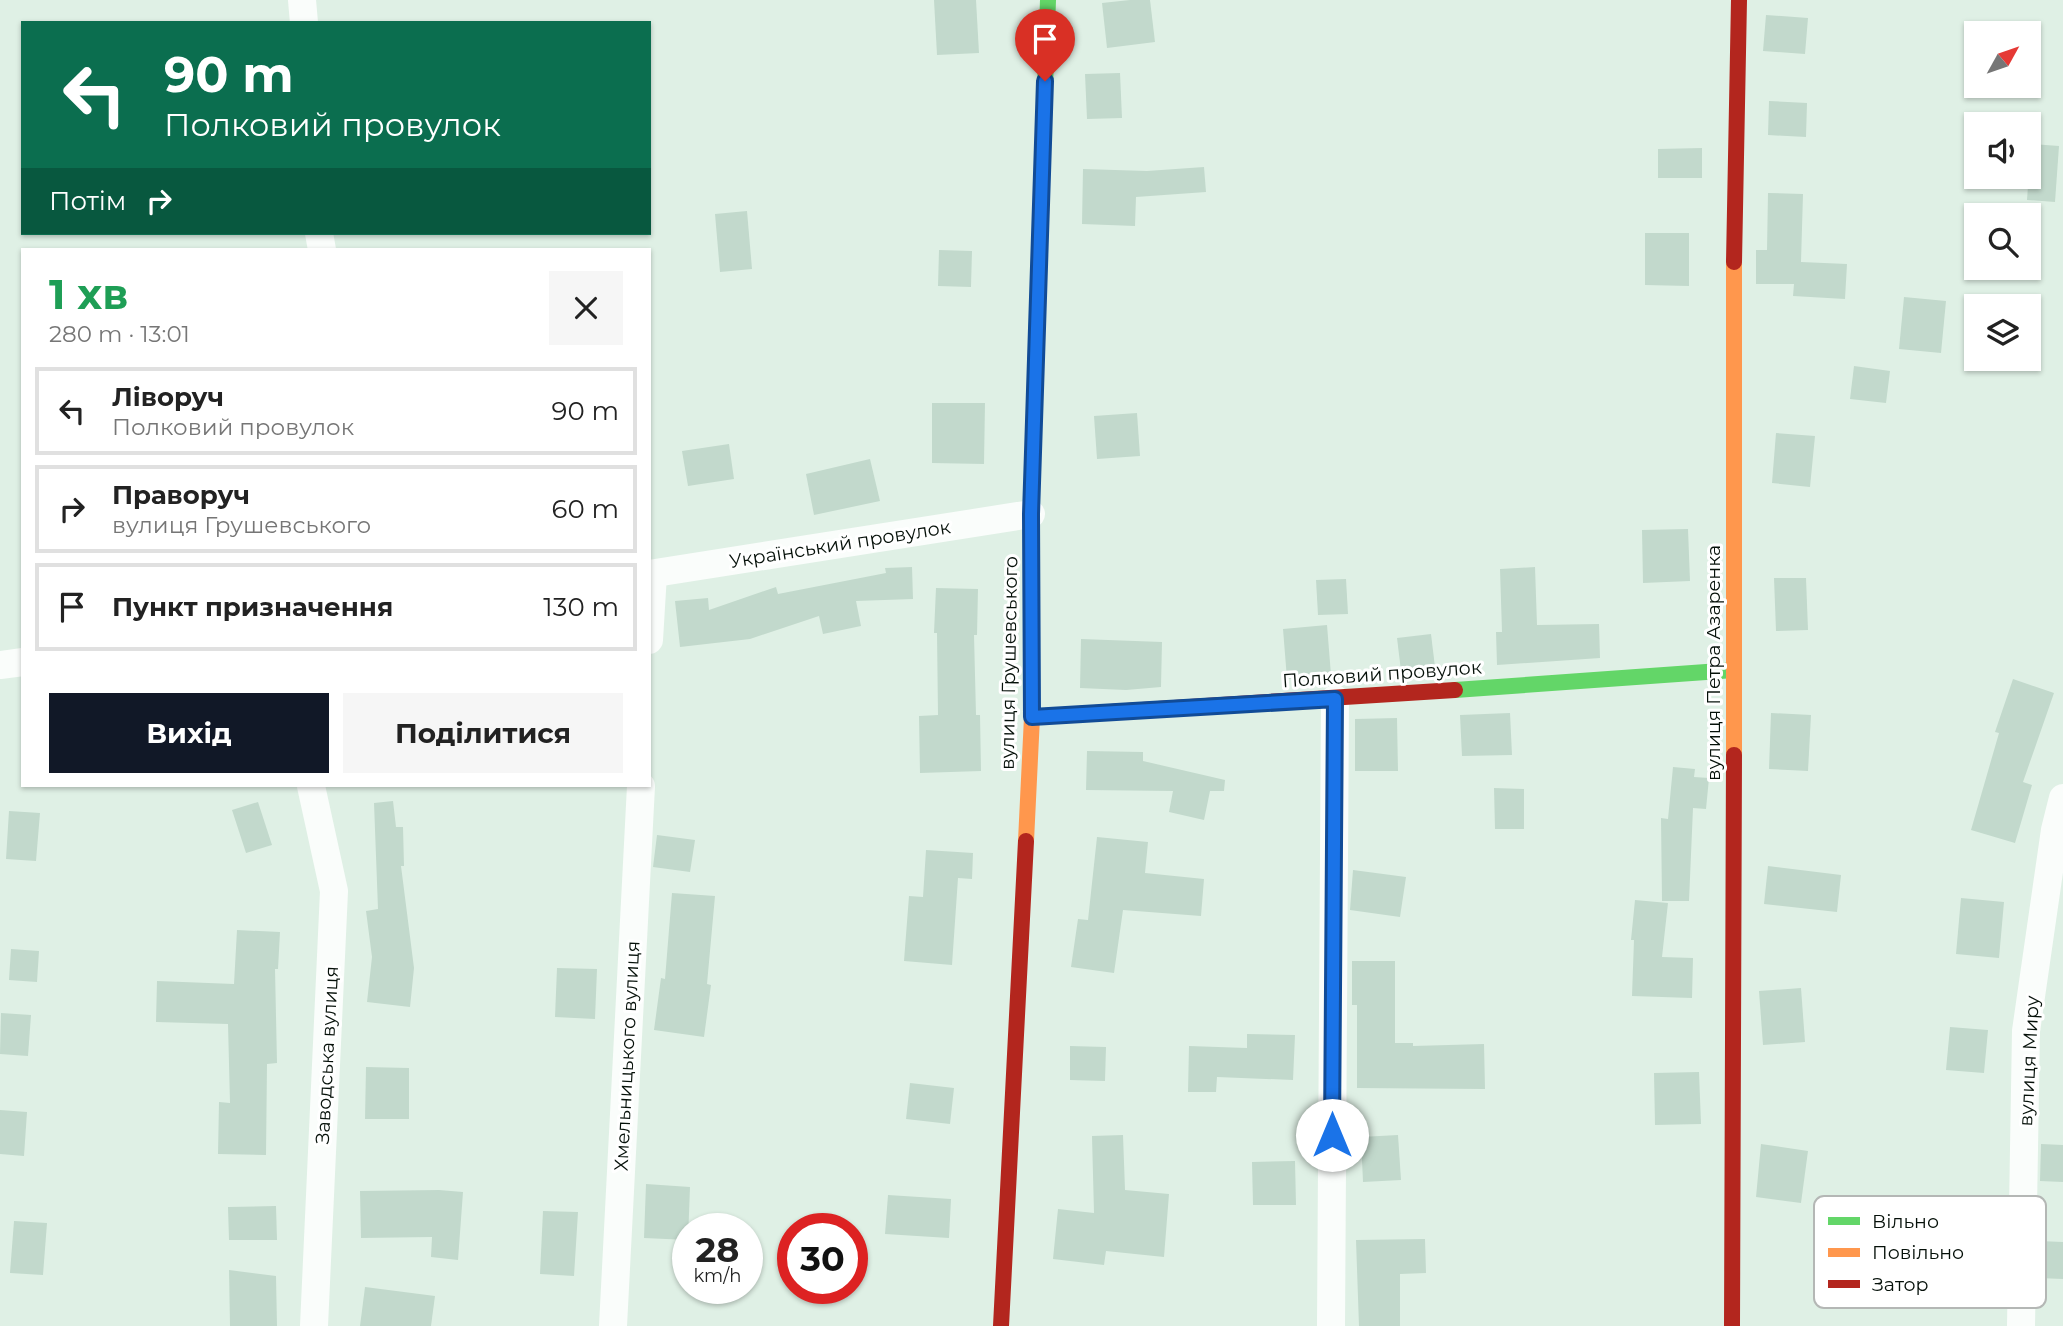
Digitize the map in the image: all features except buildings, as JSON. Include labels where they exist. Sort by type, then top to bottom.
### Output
[{"type":"street","points":[[302,0],[304,21]]},
{"type":"street","name":"вулиця Грушевського","points":[[1001,1326],[1032,717],[1031,514],[1048,0]]},
{"type":"street","name":"вулиця Петра Азаренка","points":[[1732,1326],[1734,171],[1739,0]]},
{"type":"street","name":"Український провулок","points":[[651,574],[1031,514]]},
{"type":"street","points":[[0,665],[21,662]]},
{"type":"street","name":"Полковий провулок","points":[[1032,717],[1335,699],[1734,670]]},
{"type":"street","points":[[1331,1326],[1335,699]]},
{"type":"street","name":"Заводська вулиця","points":[[311,787],[334,891],[314,1326]]},
{"type":"street","name":"Хмельницького вулиця","points":[[612,1326],[641,787]]},
{"type":"street","name":"вулиця Миру","points":[[2023,1196],[2026,1031],[2055,830],[2063,798]]},
{"type":"street","name":"вулиця Миру","points":[[2021,1308],[2021,1326]]},
{"type":"traffic: fast","points":[[1036,348],[1048,0]]},
{"type":"traffic: fast","points":[[1455,690],[1734,670]]},
{"type":"traffic: slow","points":[[1734,262],[1734,755]]},
{"type":"traffic: slow","points":[[1026,841],[1032,717],[1031,514],[1036,348]]},
{"type":"traffic: jam","points":[[1734,262],[1739,0]]},
{"type":"traffic: jam","points":[[1032,717],[1455,690]]},
{"type":"traffic: jam","points":[[1732,1326],[1734,755]]},
{"type":"traffic: jam","points":[[1001,1326],[1026,841]]},
{"type":"route","points":[[1045,81],[1031,514],[1032,717],[1335,699],[1332,1135]]}]
